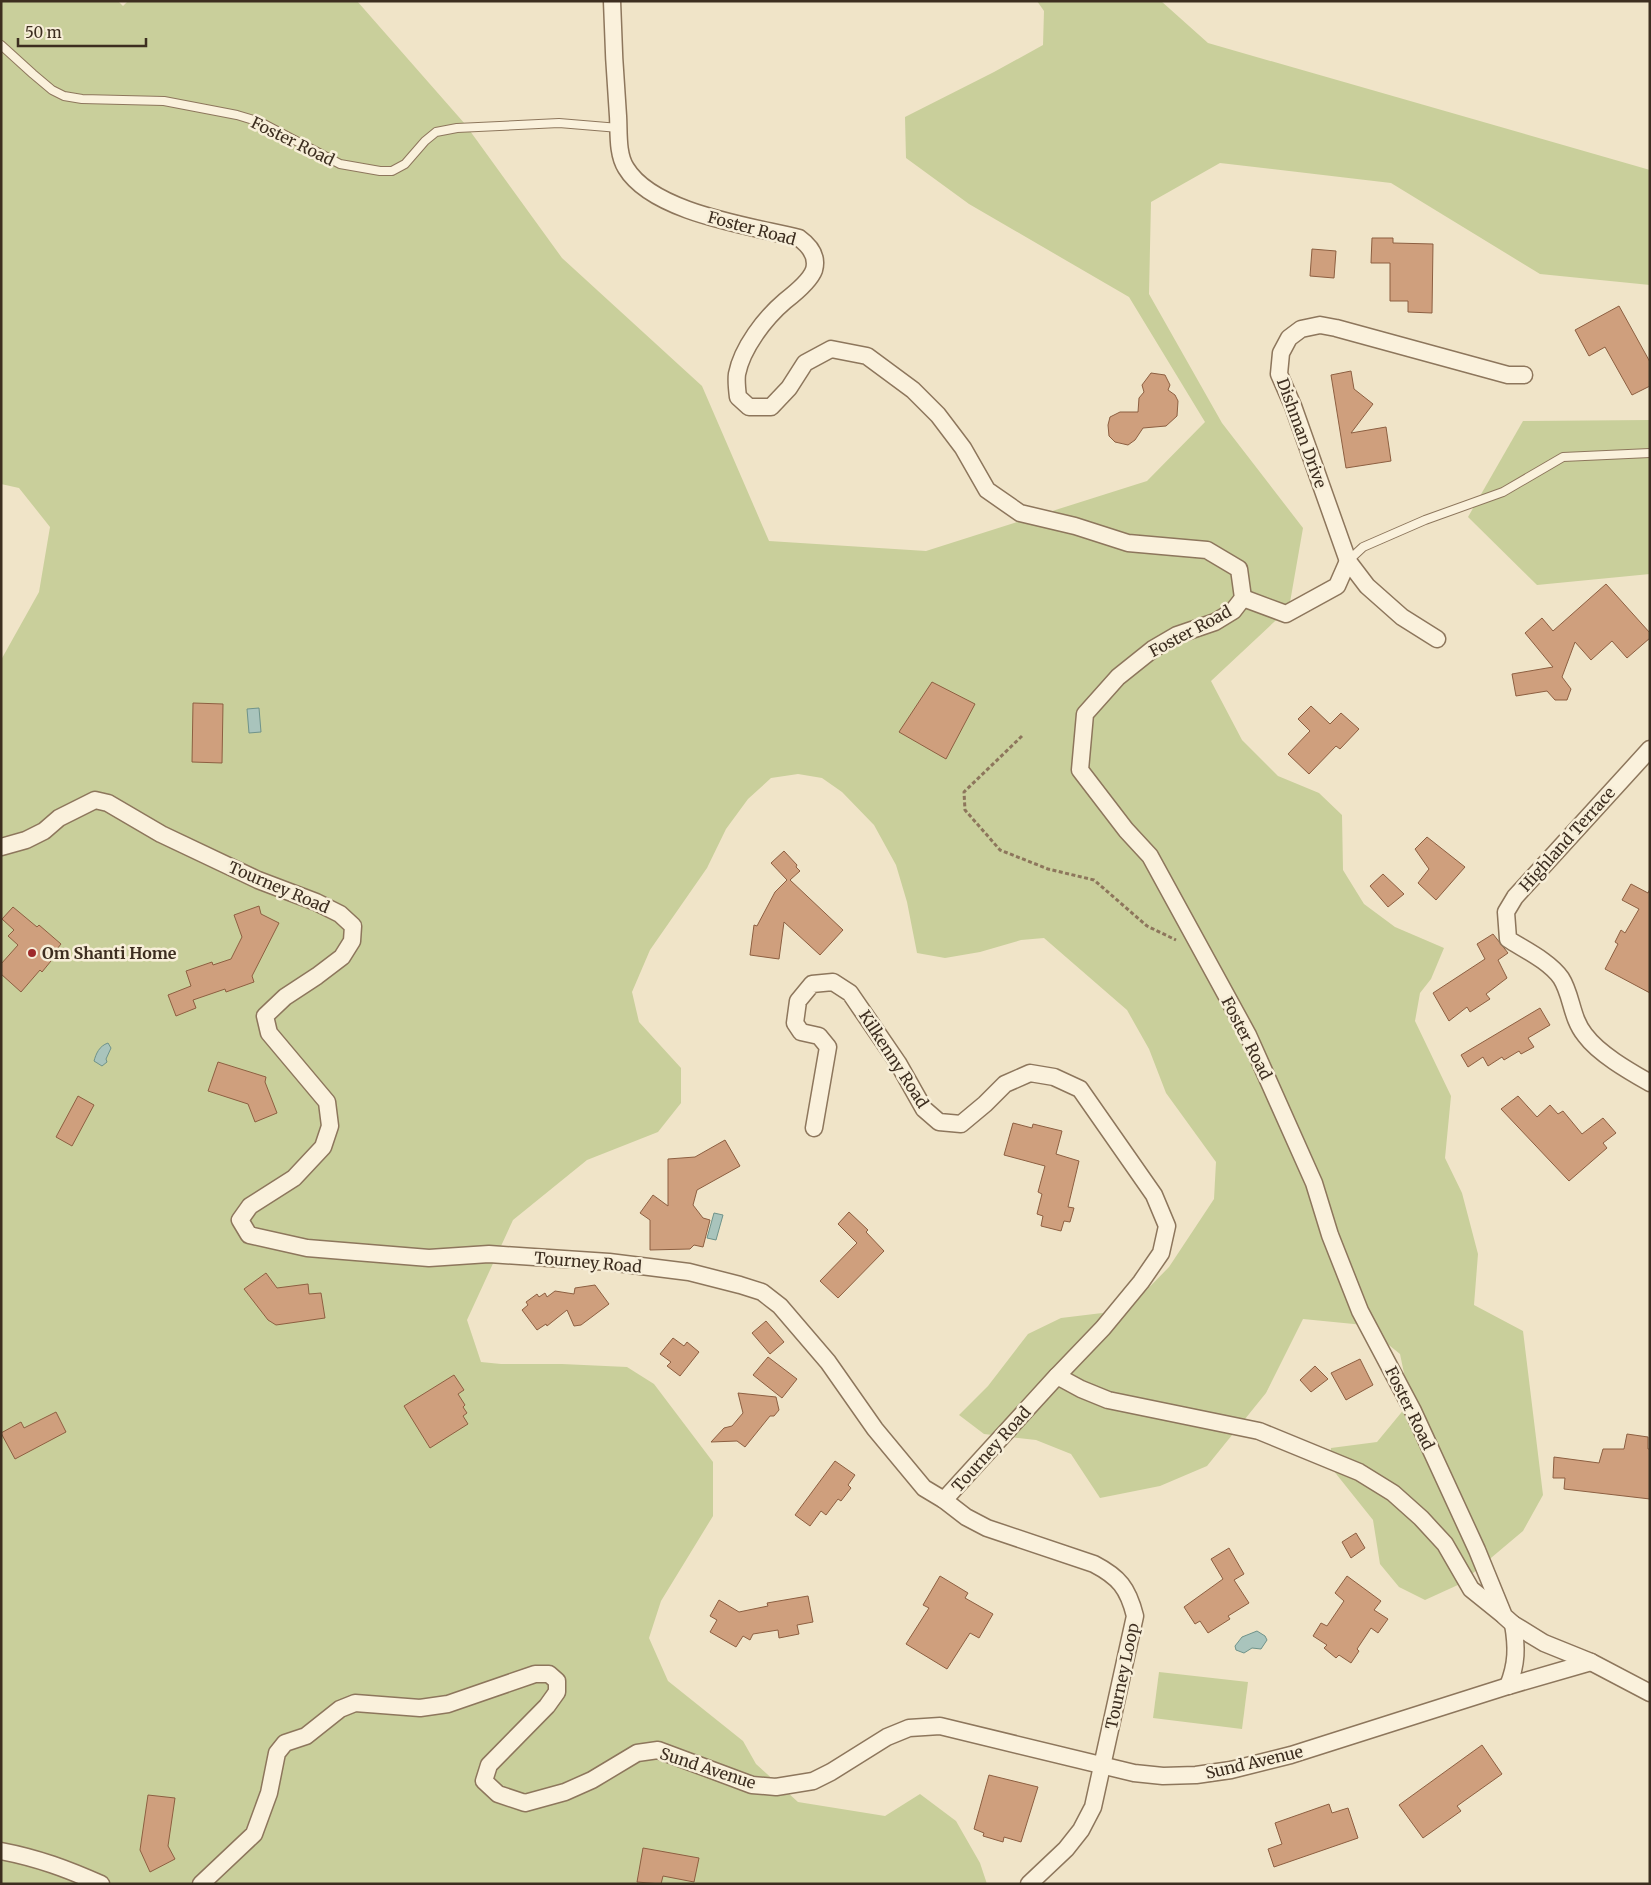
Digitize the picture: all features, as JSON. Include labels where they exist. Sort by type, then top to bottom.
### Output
[{"type":"street","name":"Foster Road","points":[[612,1],[613,57],[618,128],[621,154],[626,168],[638,182],[653,194],[702,214],[799,238],[810,246],[814,255],[814,271],[802,287],[779,306],[760,327],[742,359],[736,375],[738,397],[749,407],[771,407],[789,388],[805,363],[831,350],[867,356],[913,390],[938,415],[963,448],[988,490],[1020,513],[1075,526],[1128,543],[1207,550],[1239,569],[1243,598],[1234,611],[1177,635],[1153,648],[1118,677],[1085,714],[1080,770],[1126,830],[1150,856],[1248,1035],[1314,1182],[1330,1236],[1360,1311],[1413,1411],[1508,1620]]},
{"type":"street","name":"Dishman Drive","points":[[1437,638],[1402,617],[1367,586],[1348,561],[1293,406],[1279,374],[1281,353],[1289,338],[1301,329],[1320,326],[1336,328],[1508,375],[1524,375]]},
{"type":"street","points":[[1243,598],[1286,614],[1337,586],[1348,561]]},
{"type":"street","name":"Highland Terrace","points":[[1650,749],[1515,897],[1506,912],[1508,939],[1554,970],[1562,979],[1577,1024],[1586,1037],[1617,1063],[1650,1083]]},
{"type":"street","name":"Tourney Road","points":[[1,847],[32,837],[44,831],[59,818],[95,800],[108,803],[161,834],[258,880],[316,902],[340,914],[353,926],[352,941],[342,957],[284,997],[266,1016],[269,1033],[327,1102],[330,1126],[323,1147],[294,1178],[250,1206],[240,1220],[249,1234],[307,1248],[429,1258],[489,1254],[609,1262],[689,1272],[762,1292],[780,1306],[828,1362],[875,1429],[924,1488],[944,1500],[1057,1376]]},
{"type":"street","name":"Kilkenny Road","points":[[814,1128],[828,1047],[819,1036],[801,1032],[794,1023],[798,1001],[812,984],[833,982],[850,993],[898,1063],[924,1110],[939,1122],[961,1124],[1005,1084],[1030,1073],[1054,1078],[1080,1089],[1154,1195],[1167,1226],[1161,1252],[1141,1282],[1103,1328],[1057,1376]]},
{"type":"street","points":[[1057,1376],[1081,1389],[1108,1400],[1259,1431],[1360,1472],[1393,1493],[1420,1518],[1446,1544],[1472,1589],[1508,1620],[1544,1644],[1591,1662],[1650,1693]]},
{"type":"street","name":"Tourney Loop","points":[[944,1500],[966,1517],[987,1528],[1094,1564],[1108,1572],[1122,1584],[1132,1602],[1135,1616],[1093,1807],[1081,1830],[1066,1849],[1029,1884]]},
{"type":"street","points":[[1508,1620],[1516,1645],[1516,1662],[1508,1686]]},
{"type":"street","name":"Sund Avenue","points":[[201,1884],[254,1834],[269,1793],[277,1753],[284,1743],[306,1736],[340,1709],[355,1704],[420,1708],[448,1704],[534,1674],[549,1674],[557,1681],[557,1692],[548,1706],[489,1766],[484,1781],[498,1794],[525,1803],[565,1792],[592,1780],[637,1753],[658,1750],[752,1785],[776,1786],[813,1781],[887,1737],[909,1728],[940,1726],[1134,1773],[1163,1776],[1196,1775],[1232,1770],[1292,1755],[1508,1686],[1591,1662]]},
{"type":"street","points":[[1,1851],[56,1864],[101,1884]]},
{"type":"lane","name":"Foster Road","points":[[1,45],[52,90],[64,96],[82,99],[164,101],[237,115],[260,122],[340,164],[380,171],[392,171],[405,164],[426,140],[436,132],[457,128],[559,123],[618,128]]},
{"type":"lane","points":[[1348,561],[1363,547],[1425,520],[1504,492],[1563,457],[1650,453]]},
{"type":"path","points":[[1022,736],[964,792],[965,810],[1000,850],[1048,869],[1094,880],[1147,926],[1202,952]]},
{"type":"green space","points":[[1,1],[118,1],[123,6],[128,1],[357,1],[465,124],[562,258],[702,386],[769,541],[926,551],[1147,481],[1205,422],[1129,297],[969,204],[906,158],[905,117],[1043,45],[1044,11],[1037,1],[1161,1],[1208,43],[1650,170],[1650,285],[1540,274],[1391,183],[1220,163],[1151,202],[1149,294],[1222,423],[1303,528],[1289,608],[1211,681],[1242,740],[1278,776],[1319,793],[1342,815],[1343,870],[1364,904],[1395,927],[1444,948],[1431,979],[1420,993],[1415,1021],[1451,1096],[1445,1158],[1462,1193],[1478,1254],[1474,1305],[1523,1331],[1543,1495],[1523,1531],[1460,1584],[1425,1600],[1399,1587],[1380,1564],[1373,1520],[1329,1465],[1331,1448],[1377,1442],[1410,1402],[1400,1354],[1364,1325],[1303,1319],[1266,1393],[1207,1466],[1160,1486],[1100,1498],[1071,1454],[1036,1440],[984,1434],[959,1415],[988,1386],[1028,1334],[1061,1318],[1127,1310],[1169,1267],[1214,1199],[1216,1162],[1166,1093],[1149,1049],[1127,1010],[1044,938],[1021,940],[980,952],[945,958],[917,953],[907,902],[896,865],[874,825],[842,792],[822,778],[798,774],[771,778],[748,799],[726,829],[707,868],[650,950],[632,992],[639,1022],[681,1068],[681,1103],[658,1132],[587,1160],[513,1220],[467,1320],[481,1362],[627,1367],[654,1384],[713,1462],[713,1516],[661,1601],[649,1638],[668,1681],[743,1741],[756,1764],[798,1802],[885,1816],[920,1794],[956,1821],[980,1863],[987,1884],[1,1884],[1,660],[39,592],[50,527],[19,488],[1,484]]},
{"type":"green space","points":[[1650,420],[1650,574],[1537,585],[1468,517],[1523,421]]},
{"type":"green space","points":[[1159,1672],[1248,1682],[1242,1729],[1153,1718]]},
{"type":"water","points":[[259,708],[261,732],[249,733],[247,709]]},
{"type":"water","points":[[108,1043],[111,1048],[106,1059],[107,1062],[102,1066],[94,1061],[100,1048]]},
{"type":"water","points":[[714,1213],[723,1215],[716,1240],[707,1238]]},
{"type":"water","points":[[1257,1631],[1265,1636],[1267,1640],[1261,1649],[1252,1648],[1244,1653],[1236,1650],[1235,1646],[1242,1637]]},
{"type":"building","points":[[1372,238],[1393,238],[1393,243],[1433,244],[1432,313],[1408,312],[1408,301],[1390,301],[1390,263],[1371,263]]},
{"type":"building","points":[[1312,249],[1336,251],[1334,278],[1310,276]]},
{"type":"building","points":[[1619,306],[1650,362],[1650,386],[1632,395],[1605,347],[1589,356],[1575,330]]},
{"type":"building","points":[[1351,371],[1354,389],[1373,404],[1351,433],[1386,427],[1391,461],[1346,468],[1331,375]]},
{"type":"building","points":[[1151,373],[1165,375],[1170,385],[1168,390],[1175,395],[1178,401],[1177,416],[1166,426],[1143,428],[1135,440],[1128,445],[1115,442],[1109,436],[1108,425],[1110,417],[1120,412],[1138,412],[1139,398],[1144,392],[1142,385]]},
{"type":"building","points":[[1606,584],[1650,633],[1650,638],[1627,658],[1612,641],[1591,660],[1575,642],[1562,677],[1571,689],[1567,700],[1555,700],[1547,691],[1516,696],[1512,674],[1553,667],[1525,633],[1542,618],[1553,631]]},
{"type":"building","points":[[932,682],[975,704],[946,759],[899,732]]},
{"type":"building","points":[[193,703],[223,704],[222,763],[192,762]]},
{"type":"building","points":[[1311,706],[1330,724],[1341,713],[1359,729],[1340,749],[1336,746],[1309,774],[1288,754],[1310,731],[1298,719]]},
{"type":"building","points":[[1427,837],[1465,867],[1436,900],[1418,883],[1429,869],[1415,849]]},
{"type":"building","points":[[784,851],[800,871],[790,880],[843,930],[820,955],[784,922],[779,959],[750,955],[754,925],[757,926],[775,892],[787,880],[771,863]]},
{"type":"building","points":[[1383,874],[1404,894],[1388,907],[1370,886]]},
{"type":"building","points":[[1631,884],[1648,893],[1650,889],[1650,993],[1605,969],[1618,944],[1615,942],[1621,930],[1625,933],[1639,909],[1622,900]]},
{"type":"building","points":[[259,906],[261,914],[279,923],[252,976],[254,982],[226,992],[225,989],[193,1000],[196,1008],[176,1016],[168,995],[191,986],[186,971],[212,962],[213,965],[231,959],[242,937],[234,915]]},
{"type":"building","name":"Om Shanti Home","points":[[13,907],[37,927],[39,925],[61,944],[49,959],[51,961],[42,972],[40,970],[21,992],[1,974],[1,964],[18,945],[8,936],[14,930],[2,919]]},
{"type":"building","points":[[1493,934],[1508,953],[1498,960],[1507,978],[1486,994],[1490,999],[1470,1012],[1467,1007],[1449,1021],[1433,993],[1485,959],[1477,944]]},
{"type":"building","points":[[1540,1008],[1550,1025],[1528,1038],[1534,1047],[1521,1054],[1519,1051],[1504,1060],[1502,1057],[1488,1066],[1483,1057],[1468,1067],[1461,1055]]},
{"type":"building","points":[[218,1062],[266,1077],[265,1082],[277,1113],[255,1122],[248,1104],[208,1091]]},
{"type":"building","points":[[78,1096],[94,1105],[72,1146],[56,1137]]},
{"type":"building","points":[[1518,1096],[1537,1117],[1550,1105],[1558,1114],[1563,1111],[1582,1134],[1603,1118],[1616,1133],[1603,1143],[1607,1148],[1569,1181],[1501,1109]]},
{"type":"building","points":[[1013,1123],[1032,1128],[1033,1124],[1062,1131],[1056,1154],[1079,1161],[1068,1207],[1074,1208],[1070,1222],[1064,1221],[1061,1231],[1041,1226],[1043,1216],[1037,1214],[1042,1194],[1038,1192],[1045,1166],[1004,1155]]},
{"type":"building","points":[[725,1140],[740,1166],[697,1190],[693,1205],[703,1218],[710,1220],[703,1247],[694,1245],[690,1249],[650,1250],[650,1220],[640,1213],[653,1195],[668,1206],[668,1159],[695,1157]]},
{"type":"building","points":[[849,1212],[868,1230],[866,1232],[884,1251],[838,1298],[820,1281],[857,1243],[838,1224]]},
{"type":"building","points":[[266,1273],[277,1288],[308,1284],[309,1294],[321,1293],[325,1318],[276,1325],[268,1320],[244,1289]]},
{"type":"building","points":[[595,1285],[609,1304],[581,1325],[574,1326],[567,1310],[547,1326],[546,1324],[537,1330],[522,1310],[528,1305],[526,1302],[537,1294],[539,1297],[545,1293],[547,1297],[555,1291],[574,1294],[575,1288]]},
{"type":"building","points":[[766,1321],[784,1342],[770,1354],[752,1333]]},
{"type":"building","points":[[673,1338],[684,1346],[687,1342],[699,1352],[680,1376],[667,1366],[671,1362],[660,1354]]},
{"type":"building","points":[[768,1357],[797,1379],[782,1398],[753,1375]]},
{"type":"building","points":[[1360,1359],[1373,1385],[1346,1400],[1331,1373]]},
{"type":"building","points":[[1315,1366],[1328,1379],[1311,1392],[1300,1380]]},
{"type":"building","points":[[454,1375],[464,1390],[458,1394],[465,1405],[463,1407],[467,1413],[463,1416],[468,1424],[430,1448],[404,1406]]},
{"type":"building","points":[[738,1393],[776,1397],[779,1410],[774,1416],[770,1416],[745,1447],[737,1441],[711,1442],[724,1428],[732,1426],[743,1413]]},
{"type":"building","points":[[56,1412],[66,1432],[15,1459],[1,1433],[21,1422],[24,1428]]},
{"type":"building","points":[[1627,1434],[1648,1437],[1648,1449],[1650,1449],[1650,1499],[1564,1489],[1565,1478],[1553,1478],[1554,1457],[1599,1463],[1603,1449],[1624,1449]]},
{"type":"building","points":[[835,1461],[855,1475],[848,1485],[851,1488],[841,1501],[838,1499],[826,1515],[821,1511],[810,1526],[795,1515]]},
{"type":"building","points":[[1356,1533],[1365,1548],[1351,1558],[1342,1542]]},
{"type":"building","points":[[1229,1548],[1244,1574],[1234,1580],[1249,1603],[1228,1616],[1230,1619],[1208,1633],[1200,1621],[1195,1624],[1184,1607],[1223,1579],[1211,1559]]},
{"type":"building","points":[[940,1576],[968,1593],[965,1598],[993,1614],[979,1638],[970,1633],[947,1669],[906,1644],[929,1608],[923,1605]]},
{"type":"building","points":[[1347,1576],[1381,1601],[1374,1610],[1388,1619],[1378,1633],[1371,1628],[1357,1649],[1359,1651],[1351,1663],[1339,1655],[1336,1658],[1324,1648],[1327,1645],[1313,1636],[1321,1623],[1327,1626],[1344,1601],[1335,1593]]},
{"type":"building","points":[[808,1596],[813,1622],[797,1625],[799,1634],[779,1638],[778,1630],[753,1634],[750,1640],[743,1636],[736,1647],[710,1632],[717,1620],[710,1616],[719,1600],[739,1612],[768,1606],[767,1603]]},
{"type":"building","points":[[1482,1745],[1502,1774],[1457,1806],[1461,1811],[1423,1838],[1399,1805]]},
{"type":"building","points":[[989,1775],[1038,1787],[1021,1842],[1004,1837],[1003,1842],[983,1836],[984,1833],[974,1829]]},
{"type":"building","points":[[148,1795],[175,1798],[168,1846],[175,1859],[150,1872],[140,1850]]},
{"type":"building","points":[[1329,1804],[1332,1813],[1348,1808],[1358,1838],[1274,1867],[1268,1849],[1282,1844],[1275,1823]]},
{"type":"building","points":[[643,1848],[699,1858],[694,1882],[663,1876],[661,1884],[637,1882]]},
{"type":"place","name":"Om Shanti Home","points":[[32,953]]}]
